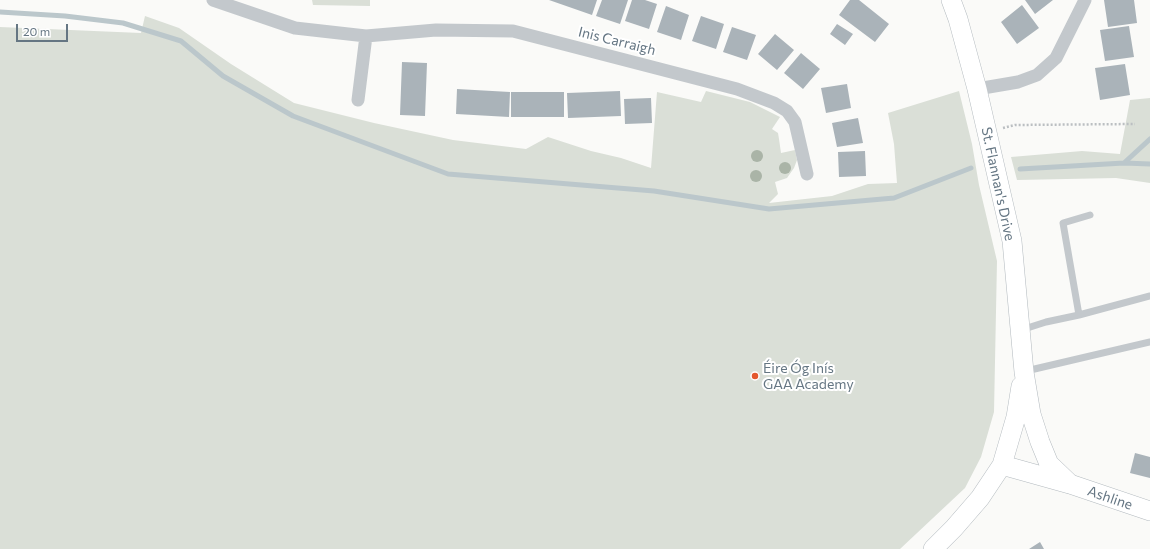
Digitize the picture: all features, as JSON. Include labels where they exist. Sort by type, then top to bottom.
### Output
[{"type":"street","name":"Inis Carraigh","points":[[213,0],[295,28],[366,36],[436,30],[513,31],[737,89],[774,103],[787,111],[796,122],[807,174]]},
{"type":"street","name":"St. Flannan's Drive","points":[[951,0],[958,19],[977,89],[1012,241],[1024,372]]},
{"type":"street","points":[[977,89],[1018,82],[1037,75],[1056,58],[1085,0]]},
{"type":"street","points":[[358,100],[366,36]]},
{"type":"street","points":[[933,549],[954,528],[980,498],[1002,465],[1016,417],[1024,372]]},
{"type":"street","points":[[1024,372],[1031,414],[1049,464],[1070,484]]},
{"type":"street","name":"Ashline","points":[[1002,465],[1070,484],[1150,511]]},
{"type":"lane","points":[[1079,315],[1063,223],[1090,215]]},
{"type":"lane","points":[[1020,330],[1150,296]]},
{"type":"lane","points":[[1024,372],[1150,342]]},
{"type":"path","points":[[987,132],[1015,125],[1135,124]]},
{"type":"shaded area","points":[[312,0],[370,0],[370,6],[313,5]]},
{"type":"shaded area","points":[[145,16],[179,28],[231,64],[294,103],[374,123],[453,140],[526,149],[548,137],[651,168],[657,92],[701,102],[706,91],[750,102],[780,117],[772,129],[778,133],[781,153],[795,150],[797,160],[794,168],[787,178],[775,182],[778,194],[769,203],[832,196],[868,184],[897,183],[894,144],[888,113],[959,91],[997,261],[994,412],[981,457],[965,488],[900,549],[0,549],[0,27],[141,33]]},
{"type":"shaded area","points":[[1150,98],[1150,183],[1116,178],[1017,180],[1011,157],[1082,151],[1120,154],[1130,100]]},
{"type":"building","points":[[549,0],[597,0],[592,15]]},
{"type":"building","points":[[602,0],[628,0],[620,24],[596,16]]},
{"type":"building","points":[[632,0],[645,0],[657,4],[649,29],[625,21]]},
{"type":"building","points":[[850,0],[859,0],[889,24],[875,42],[839,15]]},
{"type":"building","points":[[1025,0],[1053,0],[1035,14]]},
{"type":"building","points":[[1104,0],[1134,0],[1137,23],[1108,27]]},
{"type":"building","points":[[1022,5],[1039,28],[1017,44],[1001,22]]},
{"type":"building","points":[[666,6],[689,15],[681,40],[657,32]]},
{"type":"building","points":[[701,16],[724,24],[716,49],[692,41]]},
{"type":"building","points":[[837,24],[853,34],[845,45],[830,34]]},
{"type":"building","points":[[1129,26],[1134,57],[1105,61],[1100,30]]},
{"type":"building","points":[[732,27],[756,35],[747,60],[723,52]]},
{"type":"building","points":[[775,34],[794,50],[777,70],[758,54]]},
{"type":"building","points":[[801,53],[820,69],[803,89],[784,73]]},
{"type":"building","points":[[402,62],[427,63],[425,116],[400,115]]},
{"type":"building","points":[[1125,64],[1130,95],[1100,100],[1095,68]]},
{"type":"building","points":[[847,84],[851,108],[826,113],[821,88]]},
{"type":"building","points":[[457,89],[510,92],[509,117],[456,114]]},
{"type":"building","points":[[620,91],[621,116],[568,118],[567,93]]},
{"type":"building","points":[[511,92],[564,92],[564,117],[511,117]]},
{"type":"building","points":[[651,98],[652,123],[625,124],[624,99]]},
{"type":"building","points":[[858,118],[863,143],[837,147],[832,123]]},
{"type":"building","points":[[865,151],[866,176],[839,177],[838,152]]},
{"type":"building","points":[[1135,453],[1150,457],[1150,478],[1130,473]]},
{"type":"building","points":[[1040,542],[1044,549],[1029,549]]},
{"type":"waterway","points":[[0,12],[65,16],[123,23],[181,41],[223,76],[293,116],[448,174],[654,191],[769,209],[894,198],[971,168]]},
{"type":"waterway","points":[[1124,163],[1150,139]]},
{"type":"waterway","points":[[1020,169],[1124,163],[1150,164]]},
{"type":"place","name":"Éire Óg Inís GAA Academy","points":[[755,376]]}]
